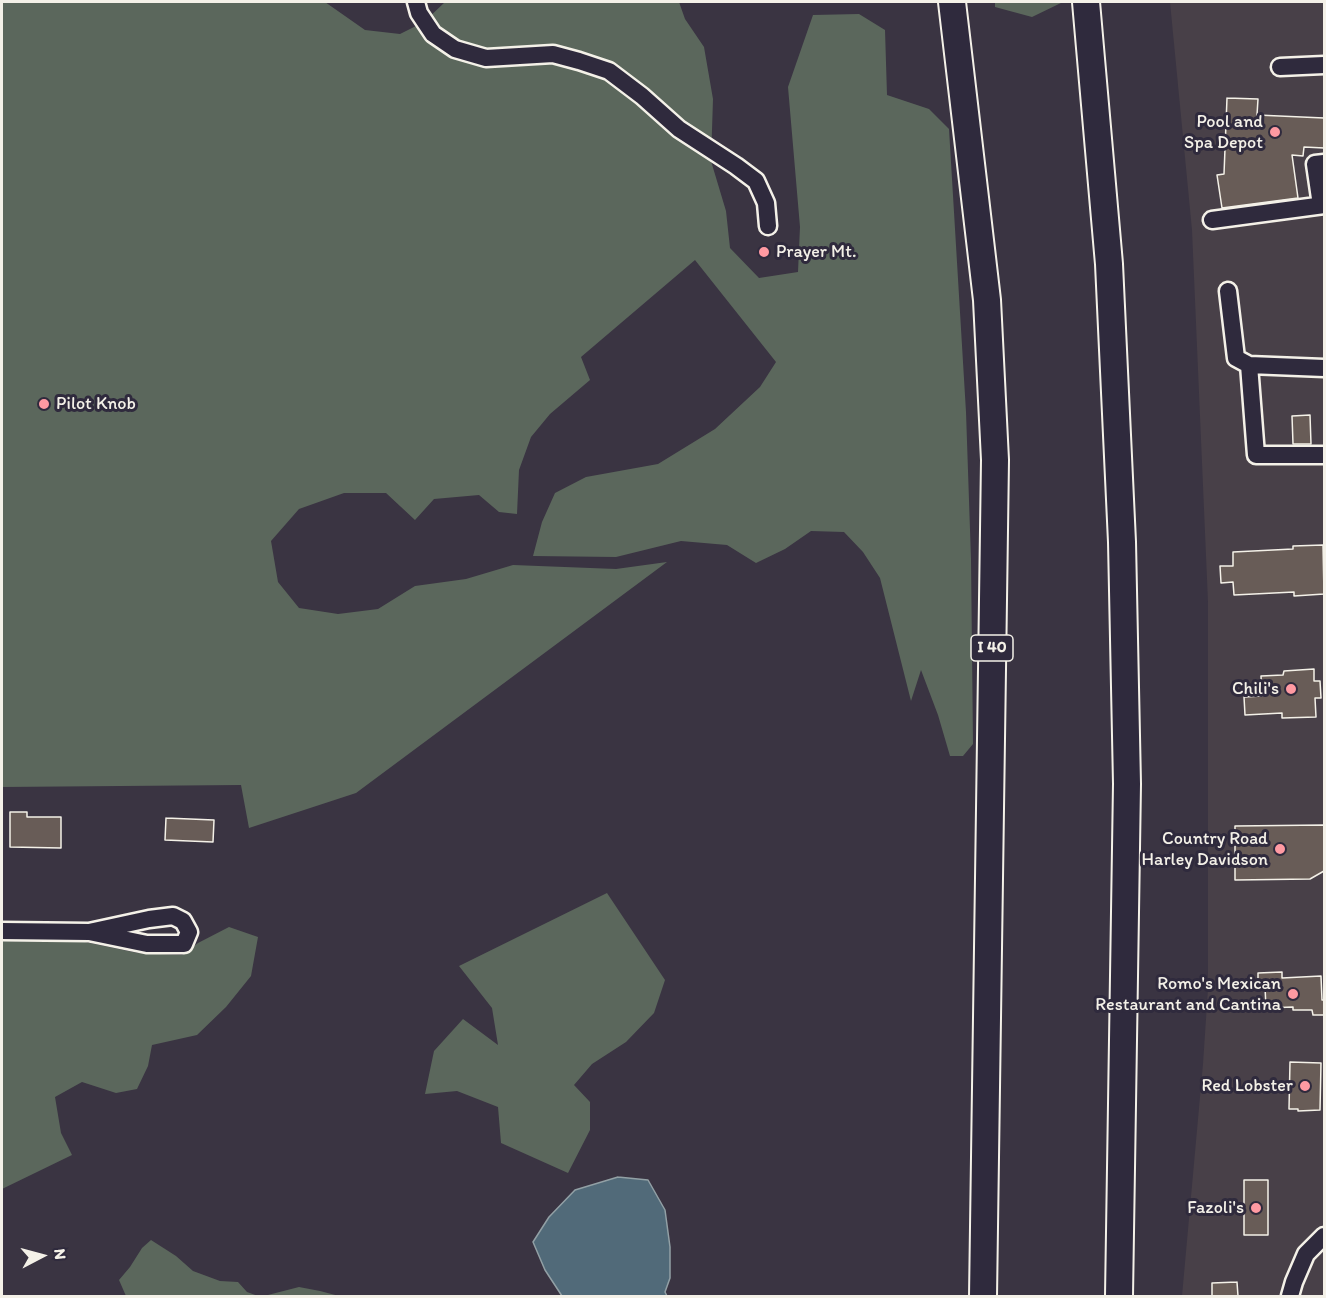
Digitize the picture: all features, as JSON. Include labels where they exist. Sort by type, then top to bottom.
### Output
[{"type":"highway","name":"I 40","points":[[952,2],[987,300],[995,460],[983,1296]]},
{"type":"highway","points":[[1086,2],[1109,264],[1122,542],[1127,784],[1119,1296]]},
{"type":"street","points":[[416,2],[419,13],[433,34],[455,49],[486,58],[553,54],[609,71],[642,96],[678,129],[736,166],[756,182],[766,203],[768,226]]},
{"type":"street","points":[[1280,67],[1324,65]]},
{"type":"street","points":[[1212,220],[1323,205],[1315,164],[1324,163]]},
{"type":"street","points":[[1228,291],[1236,358],[1249,365],[1324,368]]},
{"type":"street","points":[[1249,365],[1256,455],[1324,455]]},
{"type":"street","points":[[2,931],[89,932],[147,944],[184,944],[189,932],[183,921],[173,916],[89,932]]},
{"type":"street","points":[[1290,1296],[1306,1254],[1324,1236]]},
{"type":"shaded area","points":[[1170,2],[1324,2],[1324,1296],[1182,1296],[1208,989],[1208,602],[1192,230]]},
{"type":"green space","points":[[2,2],[325,2],[365,30],[400,34],[424,22],[445,2],[679,2],[685,19],[704,47],[713,99],[711,161],[726,211],[730,248],[759,278],[798,272],[800,227],[788,87],[813,15],[859,14],[885,30],[887,95],[929,109],[949,129],[966,412],[971,559],[973,744],[963,756],[950,756],[921,670],[911,701],[880,578],[863,552],[844,532],[811,531],[785,549],[756,563],[727,545],[681,541],[616,557],[533,556],[542,522],[555,493],[586,477],[658,464],[715,429],[760,387],[776,362],[695,260],[581,357],[590,380],[550,414],[531,437],[519,470],[517,514],[499,512],[479,495],[434,499],[415,520],[386,493],[344,493],[299,509],[271,541],[278,582],[299,608],[338,614],[378,609],[415,586],[466,579],[513,565],[616,569],[667,562],[356,793],[249,828],[241,785],[2,787]]},
{"type":"green space","points":[[995,2],[1063,2],[1032,17],[995,7]]},
{"type":"green space","points":[[607,893],[665,980],[654,1013],[626,1042],[592,1064],[574,1085],[590,1102],[590,1130],[568,1173],[501,1143],[498,1107],[457,1091],[425,1094],[434,1051],[463,1019],[498,1045],[492,1008],[459,966]]},
{"type":"green space","points":[[229,927],[258,937],[251,976],[226,1007],[197,1035],[152,1045],[148,1066],[137,1089],[116,1093],[82,1082],[55,1097],[61,1133],[72,1155],[2,1189],[2,941],[85,942],[138,953],[182,955],[198,943]]},
{"type":"green space","points":[[151,1240],[176,1256],[193,1271],[220,1281],[238,1282],[247,1292],[258,1296],[126,1296],[119,1280],[142,1248]]},
{"type":"green space","points":[[299,1287],[320,1291],[339,1296],[264,1296]]},
{"type":"water","points":[[618,1177],[648,1180],[665,1210],[670,1247],[670,1278],[665,1292],[667,1296],[562,1296],[545,1270],[533,1242],[549,1217],[575,1190]]},
{"type":"building","points":[[1227,98],[1258,99],[1257,115],[1324,118],[1324,148],[1304,147],[1303,156],[1292,155],[1298,198],[1222,208],[1217,175],[1224,174]]},
{"type":"building","points":[[1310,415],[1311,444],[1293,444],[1292,416]]},
{"type":"building","points":[[1323,545],[1324,594],[1294,596],[1294,592],[1234,595],[1233,582],[1221,583],[1220,566],[1233,566],[1233,552]]},
{"type":"building","name":"Chili's","points":[[1314,669],[1314,681],[1320,681],[1321,698],[1315,698],[1316,717],[1282,718],[1282,713],[1245,715],[1244,697],[1262,696],[1261,676],[1283,675],[1284,671]]},
{"type":"building","points":[[10,812],[27,812],[27,817],[61,817],[61,848],[10,847]]},
{"type":"building","points":[[166,818],[214,820],[213,842],[165,840]]},
{"type":"building","name":"Country Road Harley Davidson","points":[[1324,825],[1324,871],[1310,879],[1235,880],[1235,826]]},
{"type":"building","name":"Romo's Mexican Restaurant and Cantina","points":[[1282,972],[1282,978],[1321,976],[1324,1015],[1313,1015],[1312,1010],[1293,1010],[1293,1007],[1266,1008],[1265,987],[1258,987],[1258,973]]},
{"type":"building","name":"Red Lobster","points":[[1290,1062],[1321,1063],[1320,1110],[1289,1109]]},
{"type":"building","name":"Fazoli's","points":[[1244,1180],[1268,1180],[1268,1235],[1244,1235]]},
{"type":"building","points":[[1237,1282],[1238,1296],[1212,1296],[1212,1283]]},
{"type":"place","name":"Pool and Spa Depot","points":[[1275,132]]},
{"type":"place","name":"Prayer Mt.","points":[[764,252]]},
{"type":"place","name":"Pilot Knob","points":[[44,404]]},
{"type":"place","name":"Chili's","points":[[1291,689]]},
{"type":"place","name":"Country Road Harley Davidson","points":[[1280,849]]},
{"type":"place","name":"Romo's Mexican Restaurant and Cantina","points":[[1293,994]]},
{"type":"place","name":"Red Lobster","points":[[1305,1086]]},
{"type":"place","name":"Fazoli's","points":[[1256,1208]]}]
